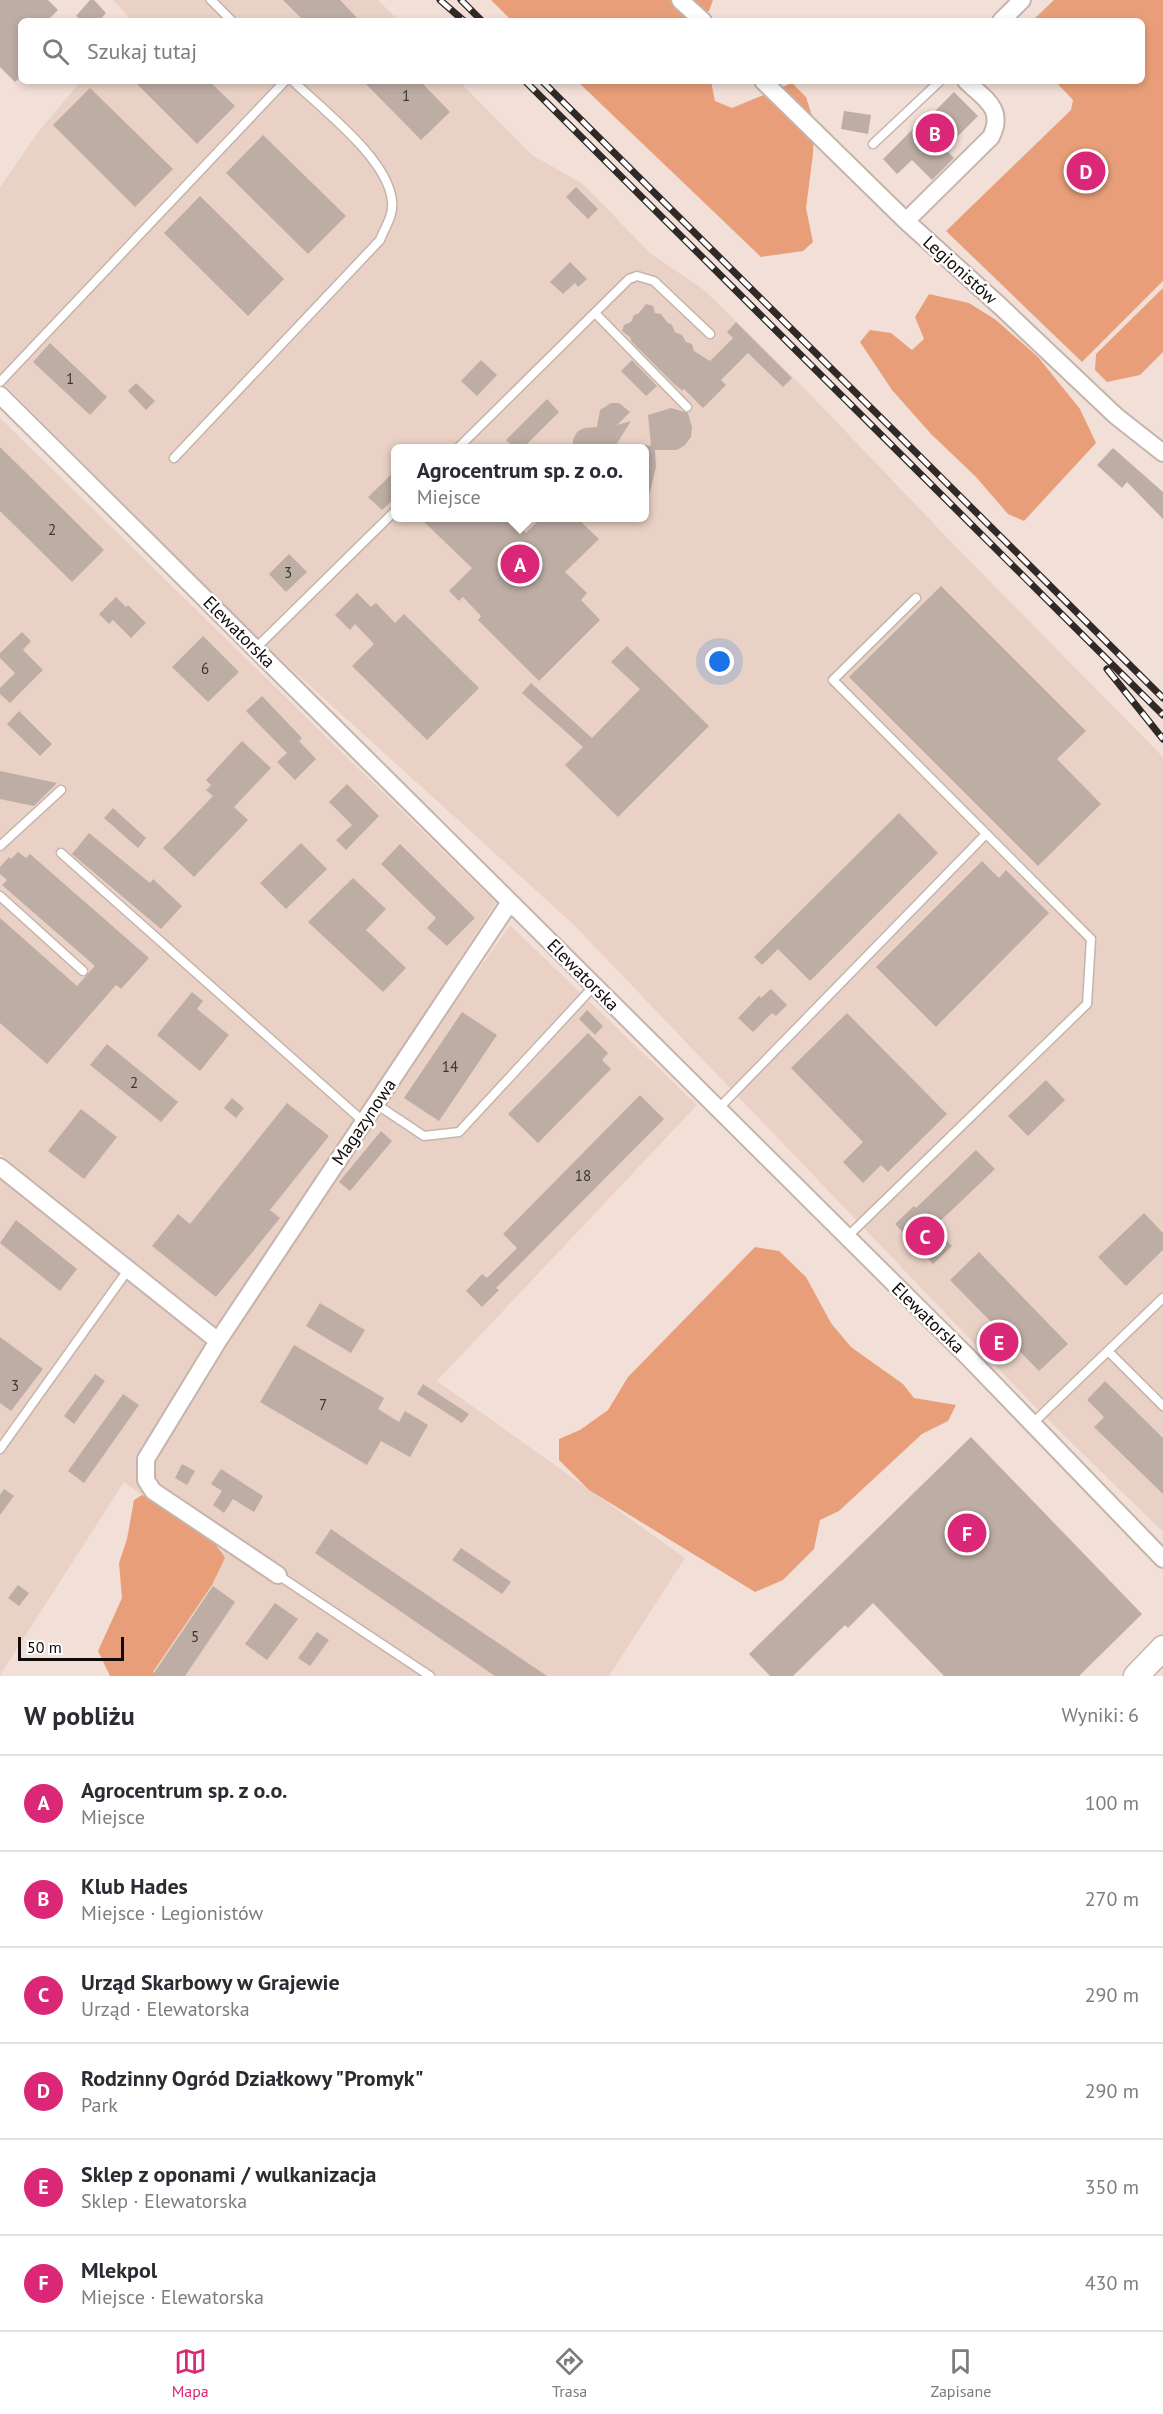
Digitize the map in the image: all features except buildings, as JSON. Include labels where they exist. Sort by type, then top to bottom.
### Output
[{"type":"street","points":[[680,0],[700,18]]},
{"type":"street","points":[[1004,18],[1022,0]]},
{"type":"street","name":"Legionistów","points":[[766,84],[906,221],[1116,416],[1163,453]]},
{"type":"street","points":[[906,221],[991,137],[995,129],[995,113],[990,103],[969,84]]},
{"type":"street","name":"Elewatorska","points":[[0,395],[1033,1423],[1163,1559]]},
{"type":"street","name":"Magazynowa","points":[[278,1575],[153,1491],[146,1480],[146,1459],[218,1341],[510,902]]},
{"type":"street","points":[[0,1167],[218,1341]]},
{"type":"street","points":[[1136,1676],[1163,1647]]},
{"type":"lane","points":[[211,0],[229,18]]},
{"type":"lane","points":[[0,382],[282,84]]},
{"type":"lane","points":[[174,458],[380,240],[392,214],[392,201],[387,181],[376,161],[296,84]]},
{"type":"lane","points":[[873,144],[937,84]]},
{"type":"lane","points":[[462,444],[629,279],[637,276],[654,281],[710,334]]},
{"type":"lane","points":[[595,313],[687,407]]},
{"type":"lane","points":[[255,649],[391,515]]},
{"type":"lane","points":[[847,1238],[1087,1005],[1091,939],[833,680],[916,598]]},
{"type":"lane","points":[[0,846],[61,790]]},
{"type":"lane","points":[[718,1109],[986,834]]},
{"type":"lane","points":[[61,853],[364,1122]]},
{"type":"lane","points":[[0,896],[83,971]]},
{"type":"lane","points":[[375,1104],[424,1136],[459,1132],[594,986]]},
{"type":"lane","points":[[0,1449],[128,1270]]},
{"type":"lane","points":[[1033,1423],[1163,1298]]},
{"type":"lane","points":[[1108,1351],[1163,1406]]},
{"type":"lane","points":[[278,1575],[430,1676]]},
{"type":"shaded area","points":[[113,0],[378,0],[396,18],[129,18]]},
{"type":"shaded area","points":[[491,0],[713,0],[709,11],[692,18],[509,18]]},
{"type":"shaded area","points":[[1054,0],[1163,0],[1163,281],[1082,362],[946,231],[1071,110],[1073,100],[1058,84],[1145,84],[1145,18],[1035,18]]},
{"type":"shaded area","points":[[78,84],[462,84],[532,155],[583,184],[650,253],[704,290],[806,390],[958,549],[1163,757],[1163,1532],[1036,1408],[573,924],[267,647],[0,380],[0,187],[39,131]]},
{"type":"shaded area","points":[[580,84],[712,84],[715,101],[732,108],[793,84],[806,97],[814,122],[813,154],[806,208],[813,242],[803,251],[761,257]]},
{"type":"shaded area","points":[[1163,288],[1163,352],[1140,375],[1107,382],[1095,370],[1096,354]]},
{"type":"shaded area","points":[[929,294],[969,303],[996,320],[1038,357],[1080,409],[1096,443],[1024,521],[1008,514],[976,477],[931,434],[892,390],[860,342],[870,330],[891,333],[912,350],[924,339],[915,317]]},
{"type":"shaded area","points":[[0,418],[496,903],[219,1329],[0,1154]]},
{"type":"shaded area","points":[[510,925],[697,1105],[437,1381],[685,1558],[609,1676],[157,1676],[153,1673],[212,1585],[225,1558],[220,1547],[183,1519],[124,1482],[0,1675],[0,1176],[213,1343]]},
{"type":"shaded area","points":[[755,1247],[779,1251],[806,1277],[831,1323],[851,1347],[903,1384],[914,1398],[956,1405],[948,1421],[922,1434],[839,1511],[820,1520],[814,1549],[783,1580],[755,1592],[589,1490],[559,1460],[559,1439],[580,1430],[608,1410],[628,1377]]},
{"type":"shaded area","points":[[142,1495],[176,1513],[200,1530],[225,1558],[212,1585],[153,1672],[157,1676],[110,1676],[98,1651],[122,1598],[119,1563],[127,1539],[134,1500]]},
{"type":"railway","points":[[440,0],[461,18]]},
{"type":"railway","points":[[461,0],[479,18]]},
{"type":"railway","points":[[528,84],[1163,715]]},
{"type":"railway","points":[[545,84],[1163,698]]},
{"type":"railway","points":[[1107,669],[1163,739]]},
{"type":"place","name":"Klub Hades","points":[[935,133]]},
{"type":"place","name":"Rodzinny Ogród Działkowy \"Promyk\"","points":[[1086,171]]},
{"type":"place","name":"Agrocentrum sp. z o.o.","points":[[520,564]]},
{"type":"place","name":"Urząd Skarbowy w Grajewie","points":[[925,1236]]},
{"type":"place","name":"Sklep z oponami / wulkanizacja","points":[[999,1342]]},
{"type":"place","name":"Mlekpol","points":[[967,1533]]}]
